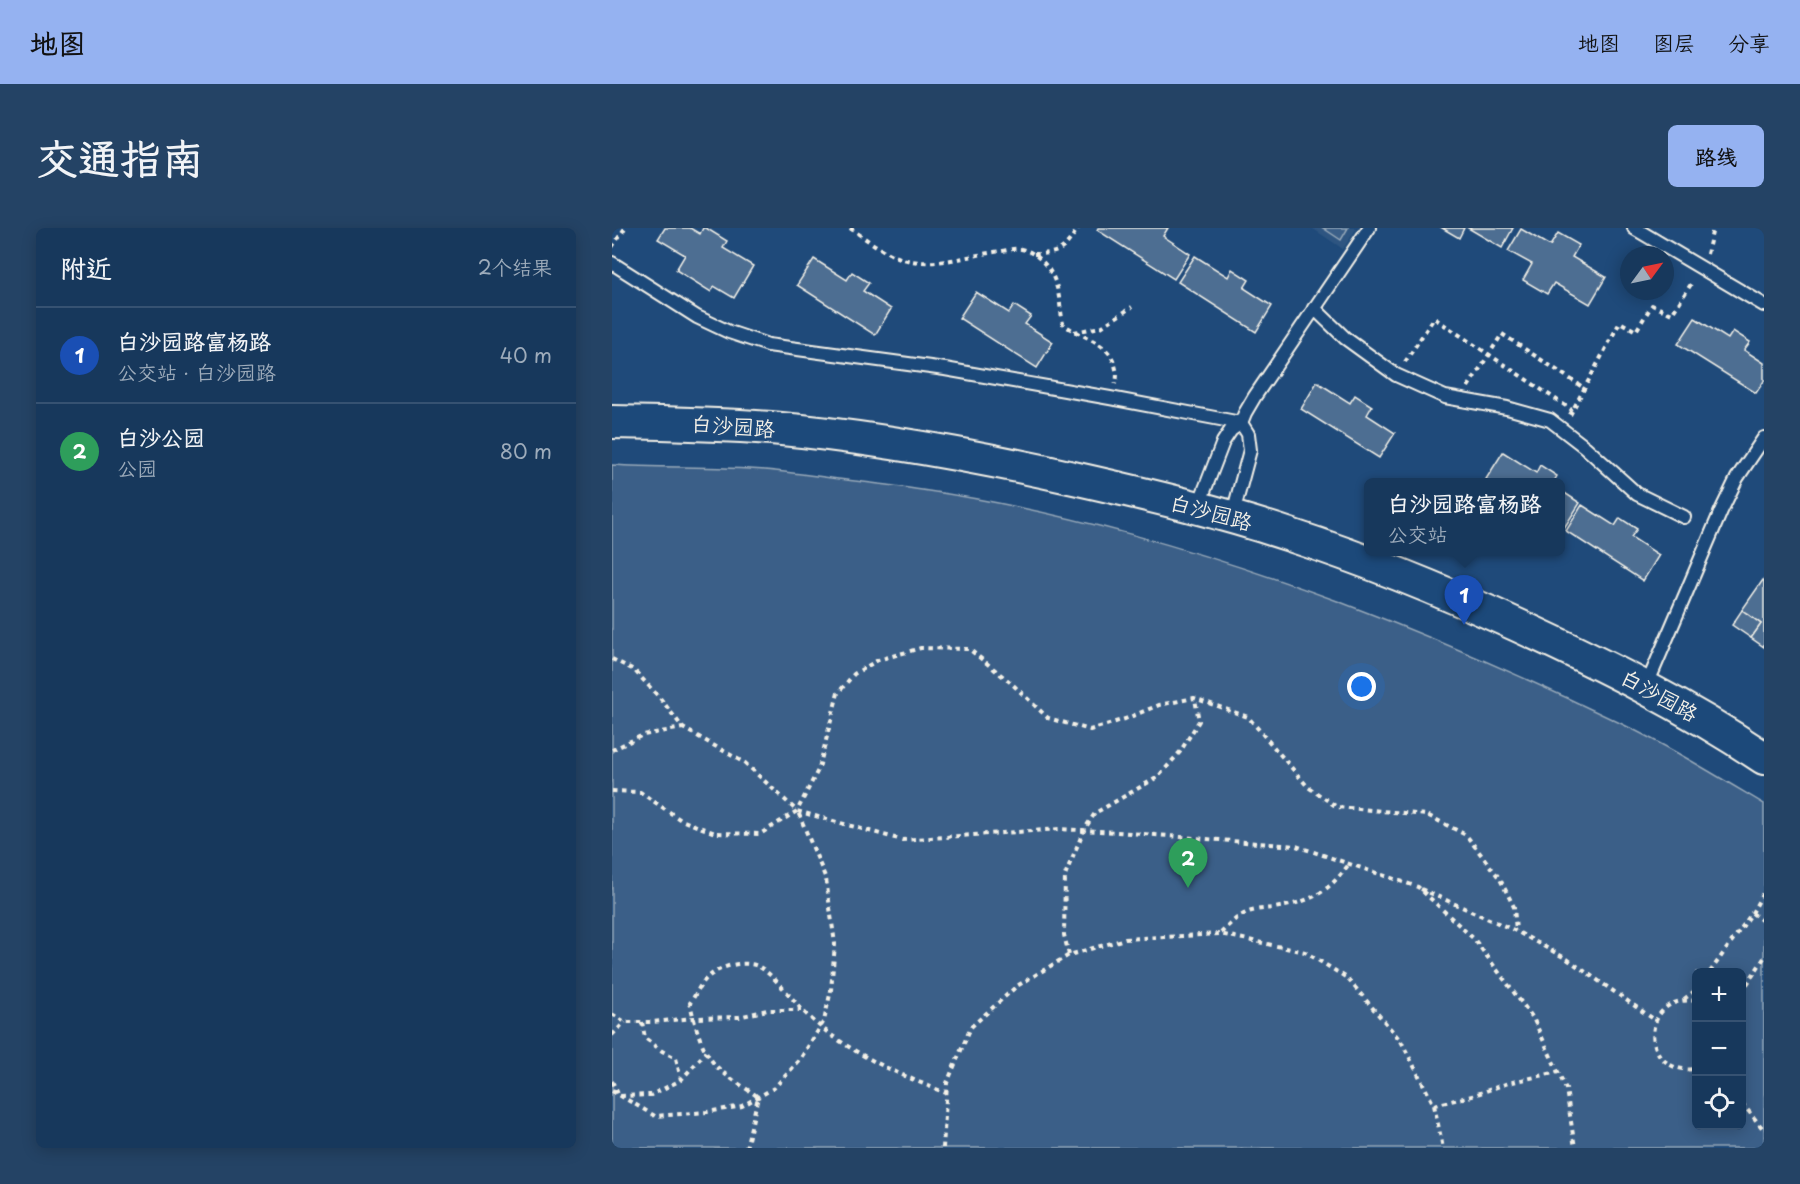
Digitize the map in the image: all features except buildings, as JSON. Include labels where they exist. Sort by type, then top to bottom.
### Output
[{"type":"street","name":"白沙园路","points":[[612,422],[771,428],[892,443],[1001,461],[1232,518],[1386,569],[1476,606],[1646,687],[1764,758]]},
{"type":"lane","points":[[1197,509],[1223,442],[1231,430],[1241,423],[1255,396],[1369,228]]},
{"type":"lane","points":[[1634,228],[1764,305]]},
{"type":"lane","points":[[612,263],[697,317],[729,332],[768,345],[945,369],[1241,423],[1248,434],[1250,450],[1232,518]]},
{"type":"lane","points":[[1314,308],[1346,338],[1396,375],[1445,397],[1507,408],[1550,420],[1586,447],[1637,494],[1683,517]]},
{"type":"lane","points":[[1646,687],[1721,511],[1737,478],[1764,438]]},
{"type":"path","points":[[612,248],[625,228]]},
{"type":"path","points":[[850,228],[889,254],[918,262],[944,261],[1020,249],[1033,254],[1044,262],[1053,277],[1058,290],[1063,324],[1074,332],[1093,339],[1113,358],[1118,376],[1110,398]]},
{"type":"path","points":[[1033,254],[1052,254],[1065,248],[1078,228]]},
{"type":"path","points":[[1562,429],[1620,322],[1636,331],[1652,305],[1672,314],[1701,268],[1708,252],[1713,228]]},
{"type":"path","points":[[1074,332],[1101,327],[1132,308]]},
{"type":"path","points":[[1396,375],[1434,318],[1572,410]]},
{"type":"path","points":[[1460,400],[1502,334],[1584,388]]},
{"type":"path","points":[[612,791],[640,792],[681,820],[715,833],[760,834],[797,811],[819,768],[838,693],[854,674],[878,660],[921,648],[969,649],[1010,682],[1048,718],[1090,730],[1159,705],[1194,698],[1248,717],[1308,787],[1337,807],[1427,815],[1466,835],[1500,879],[1514,907],[1516,931]]},
{"type":"path","points":[[612,659],[634,670],[683,728],[745,764],[797,811],[826,879],[835,944],[831,990],[824,1022],[799,1061],[774,1088],[742,1106],[707,1112],[655,1116],[612,1091]]},
{"type":"path","points":[[1069,955],[1064,935],[1065,875],[1084,830],[1095,813],[1158,777],[1180,752],[1199,721],[1194,698]]},
{"type":"path","points":[[612,750],[643,735],[683,728]]},
{"type":"path","points":[[797,811],[902,840],[1060,829],[1296,846],[1418,887],[1516,931],[1567,959],[1655,1020]]},
{"type":"path","points":[[1220,934],[1239,916],[1253,910],[1313,898],[1337,881],[1349,864]]},
{"type":"path","points":[[1418,887],[1474,939],[1533,1018],[1566,1089],[1575,1148]]},
{"type":"path","points":[[1713,968],[1752,913],[1764,891]]},
{"type":"path","points":[[1752,913],[1764,922]]},
{"type":"path","points":[[943,1148],[947,1083],[970,1027],[1017,986],[1069,955],[1125,939],[1220,934],[1305,952],[1347,978],[1401,1041],[1434,1106],[1443,1148]]},
{"type":"path","points":[[1746,986],[1764,958]]},
{"type":"path","points":[[758,1097],[718,1068],[706,1052],[690,1003],[705,979],[729,964],[757,965],[780,985],[820,1027],[861,1055],[908,1078],[946,1092]]},
{"type":"path","points":[[1683,1000],[1692,993]]},
{"type":"path","points":[[1692,1001],[1672,1003],[1662,1010],[1655,1020],[1653,1032],[1658,1054],[1666,1062],[1676,1068],[1692,1069]]},
{"type":"path","points":[[612,1014],[625,1022],[642,1022],[739,1017],[767,1010],[802,1010]]},
{"type":"path","points":[[612,1035],[625,1022]]},
{"type":"path","points":[[642,1022],[645,1038],[676,1058],[681,1080]]},
{"type":"path","points":[[619,1096],[651,1095],[681,1080],[706,1052]]},
{"type":"path","points":[[1434,1106],[1508,1083],[1558,1072]]},
{"type":"path","points":[[612,1081],[619,1096]]},
{"type":"path","points":[[746,1148],[758,1097]]},
{"type":"path","points":[[1746,1108],[1764,1130]]},
{"type":"shaded area","points":[[1312,228],[1357,228],[1343,249]]},
{"type":"shaded area","points":[[1323,228],[1348,228],[1341,240]]},
{"type":"shaded area","points":[[612,465],[765,470],[911,488],[1029,509],[1186,550],[1340,602],[1482,659],[1639,732],[1764,804],[1764,1148],[612,1148]]},
{"type":"place","name":"白沙园路富杨路","points":[[1464,625]]},
{"type":"place","name":"白沙公园","points":[[1188,888]]}]
